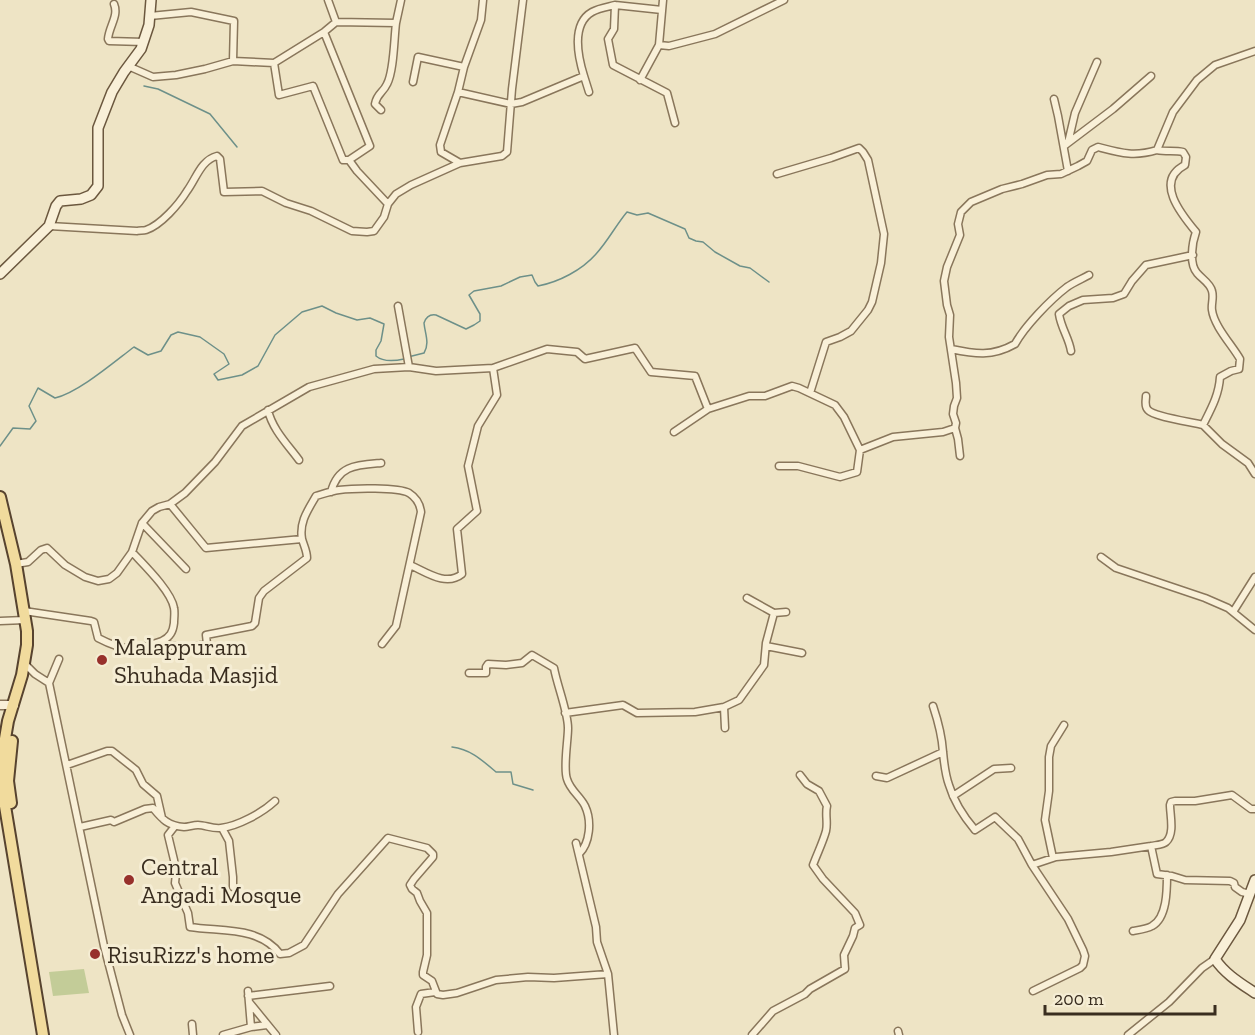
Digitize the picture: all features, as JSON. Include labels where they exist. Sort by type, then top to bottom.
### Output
[{"type":"main road","points":[[0,274],[49,226],[60,201],[81,200],[91,195],[98,186],[98,128],[112,92],[128,66],[138,55],[144,42],[151,0]]},
{"type":"main road","points":[[0,500],[5,538],[16,564],[27,631],[25,664],[9,721],[1,762],[2,788],[43,1035]]},
{"type":"main road","points":[[14,705],[8,781],[50,1035]]},
{"type":"main road","points":[[1255,880],[1240,920],[1215,959],[1220,967],[1255,993]]},
{"type":"street","points":[[328,0],[336,22]]},
{"type":"street","points":[[381,110],[375,104],[377,96],[387,84],[391,70],[401,0]]},
{"type":"street","points":[[460,163],[441,152],[440,145],[481,20],[483,0]]},
{"type":"street","points":[[49,226],[146,230],[169,213],[187,192],[202,167],[208,160],[217,156],[220,159],[224,192],[262,190],[286,203],[311,211],[352,231],[374,231],[396,194],[411,185],[460,163],[502,156],[507,152],[523,0]]},
{"type":"street","points":[[640,80],[659,45],[663,0]]},
{"type":"street","points":[[659,45],[669,46],[715,34],[784,0]]},
{"type":"street","points":[[114,4],[116,16],[109,31],[109,41],[144,42]]},
{"type":"street","points":[[590,92],[580,61],[579,39],[584,18],[590,12],[615,5],[662,10]]},
{"type":"street","points":[[615,5],[614,30],[608,39],[613,65],[667,93],[675,123]]},
{"type":"street","points":[[150,16],[191,12],[234,21],[233,61]]},
{"type":"street","points":[[128,66],[153,77],[176,75],[233,61],[274,63],[336,22],[396,23]]},
{"type":"street","points":[[274,63],[279,95],[313,86],[343,160],[349,160],[370,146],[324,32]]},
{"type":"street","points":[[1157,150],[1173,112],[1197,80],[1215,65],[1255,51]]},
{"type":"street","points":[[413,82],[418,57],[464,67]]},
{"type":"street","points":[[1066,145],[1075,113],[1097,62]]},
{"type":"street","points":[[458,92],[511,104],[539,96],[584,76]]},
{"type":"street","points":[[1066,145],[1151,76]]},
{"type":"street","points":[[1054,99],[1066,145],[1068,171]]},
{"type":"street","points":[[777,174],[859,147],[868,160],[884,234],[881,263],[872,302],[850,331],[826,342],[810,393]]},
{"type":"street","points":[[960,456],[953,414],[957,398],[956,383],[949,337],[950,315],[944,281],[960,235],[958,224],[961,212],[971,202],[1002,189],[1068,171],[1087,161],[1092,150],[1098,147],[1119,153],[1143,154],[1157,150],[1168,152],[1177,150],[1186,156],[1185,165],[1178,169],[1171,180],[1170,189],[1196,232],[1193,255],[1196,272],[1210,286],[1212,311],[1217,324],[1240,359],[1239,369],[1220,377],[1216,398],[1203,425]]},
{"type":"street","points":[[349,160],[388,204]]},
{"type":"street","points":[[1071,351],[1070,342],[1059,314],[1069,306],[1083,300],[1113,298],[1124,294],[1146,265],[1193,255]]},
{"type":"street","points":[[951,349],[975,354],[989,354],[1014,345],[1020,335],[1054,298],[1069,285],[1089,275]]},
{"type":"street","points":[[398,306],[409,364]]},
{"type":"street","points":[[16,564],[30,560],[41,550],[47,548],[65,565],[85,577],[98,581],[109,579],[117,573],[132,552],[142,523],[152,511],[170,504],[185,493],[215,462],[242,426],[309,387],[374,369],[409,364],[436,371],[493,368],[547,349],[577,352],[585,359],[635,348],[651,372],[695,376],[708,409]]},
{"type":"street","points":[[410,565],[443,580],[459,577],[462,574],[457,529],[477,511],[468,466],[478,426],[497,395],[493,368]]},
{"type":"street","points":[[674,432],[708,409],[749,396],[765,396],[792,386],[835,405],[844,417],[860,450],[857,472],[840,477],[798,466],[779,466]]},
{"type":"street","points":[[1146,396],[1145,406],[1149,412],[1203,425],[1222,444],[1248,463],[1255,474]]},
{"type":"street","points":[[268,410],[275,427],[299,460]]},
{"type":"street","points":[[860,450],[893,437],[943,432],[955,428]]},
{"type":"street","points":[[331,492],[333,482],[343,471],[356,465],[381,463]]},
{"type":"street","points":[[162,641],[171,646],[189,647],[207,644],[206,635],[252,626],[255,622],[259,598],[264,591],[306,558],[307,552],[301,530],[302,520],[316,496],[337,490],[382,489],[406,491],[420,504],[421,512],[396,626],[382,644]]},
{"type":"street","points":[[170,504],[206,548],[302,539]]},
{"type":"street","points":[[142,523],[186,569]]},
{"type":"street","points":[[0,621],[24,615],[91,621],[94,622],[98,638],[131,650],[162,641],[169,637],[174,629],[174,608],[161,585],[132,552]]},
{"type":"street","points":[[1101,557],[1116,568],[1228,608],[1255,630]]},
{"type":"street","points":[[1233,612],[1255,577]]},
{"type":"street","points":[[747,598],[774,613],[786,612]]},
{"type":"street","points":[[565,713],[623,705],[637,713],[695,712],[740,700],[764,665],[774,613]]},
{"type":"street","points":[[766,646],[802,653]]},
{"type":"street","points":[[469,673],[486,673],[488,664],[522,663],[532,655],[554,668],[568,725],[566,778],[585,806],[589,820],[589,833],[585,848],[579,854]]},
{"type":"street","points":[[59,659],[49,683],[104,946],[122,1015],[130,1035]]},
{"type":"street","points":[[25,664],[34,674],[49,683]]},
{"type":"street","points":[[0,705],[14,705]]},
{"type":"street","points":[[724,706],[725,728]]},
{"type":"street","points":[[933,706],[940,727],[944,763],[952,796],[975,830],[995,817],[1018,839],[1032,866],[1068,919],[1083,950],[1083,965],[1080,968],[1034,992]]},
{"type":"street","points":[[1053,858],[1045,820],[1049,791],[1049,757],[1051,746],[1064,725]]},
{"type":"street","points":[[67,765],[112,751],[136,770],[143,784],[157,796],[163,820]]},
{"type":"street","points":[[876,776],[887,778],[944,752]]},
{"type":"street","points":[[952,796],[994,769],[1011,768]]},
{"type":"street","points":[[752,1035],[772,1011],[845,969],[844,955],[855,928],[860,925],[855,913],[813,865],[827,826],[825,813],[827,806],[819,791],[807,784],[800,775]]},
{"type":"street","points":[[1032,866],[1053,858],[1163,844],[1169,838],[1171,802],[1232,795],[1246,806],[1255,809]]},
{"type":"street","points":[[80,827],[111,820],[114,822],[153,808],[163,820],[175,826],[199,825],[222,828],[249,818],[275,801]]},
{"type":"street","points":[[175,826],[168,835],[176,873],[175,883],[188,913],[190,927],[228,929],[257,936],[273,945],[280,954],[304,945],[338,894],[388,837],[427,848],[433,857],[410,885],[417,893],[427,913],[427,955],[423,972],[432,981],[435,992]]},
{"type":"street","points":[[222,828],[229,841],[233,887]]},
{"type":"street","points":[[576,843],[596,927],[597,942],[608,974],[614,1035]]},
{"type":"street","points":[[1151,846],[1157,874],[1185,880],[1230,881],[1234,883],[1235,888],[1250,894]]},
{"type":"street","points":[[1133,931],[1154,926],[1159,920],[1166,901],[1167,875]]},
{"type":"street","points":[[1128,1035],[1169,1002],[1202,968],[1215,959]]},
{"type":"street","points":[[418,1032],[416,1007],[421,994],[457,993],[500,980],[608,974]]},
{"type":"street","points":[[248,996],[330,986]]},
{"type":"street","points":[[248,996],[276,1035]]},
{"type":"street","points":[[248,996],[251,1028]]},
{"type":"street","points":[[192,1024],[193,1035]]},
{"type":"street","points":[[223,1035],[267,1024]]},
{"type":"green space","points":[[84,969],[89,993],[53,996],[49,972]]},
{"type":"waterway","points":[[144,86],[158,89],[210,114],[237,147]]},
{"type":"waterway","points":[[408,357],[424,353],[426,349],[424,323],[428,316],[436,315],[466,329],[474,325],[480,321],[480,314],[469,295],[474,291],[501,286],[520,277],[532,275],[538,286],[554,282],[570,274],[596,254],[627,212],[637,215],[648,213],[685,229],[689,238],[703,242],[715,252],[740,266],[750,268],[769,282]]},
{"type":"waterway","points":[[0,446],[13,428],[30,429],[36,421],[29,406],[38,388],[55,398],[64,395],[96,376],[134,347],[148,355],[161,351],[171,335],[178,332],[200,337],[224,354],[229,364],[214,374],[218,380],[242,375],[258,366],[275,335],[302,312],[322,306],[357,320],[370,318],[384,324],[376,356],[393,361],[404,359]]},
{"type":"waterway","points":[[452,747],[481,759],[496,772],[511,772],[513,784],[533,790]]},
{"type":"place","name":"Malappuram Shuhada Masjid","points":[[102,660]]},
{"type":"place","name":"Central Angadi Mosque","points":[[129,880]]},
{"type":"place","name":"RisuRizz's home","points":[[95,954]]}]
